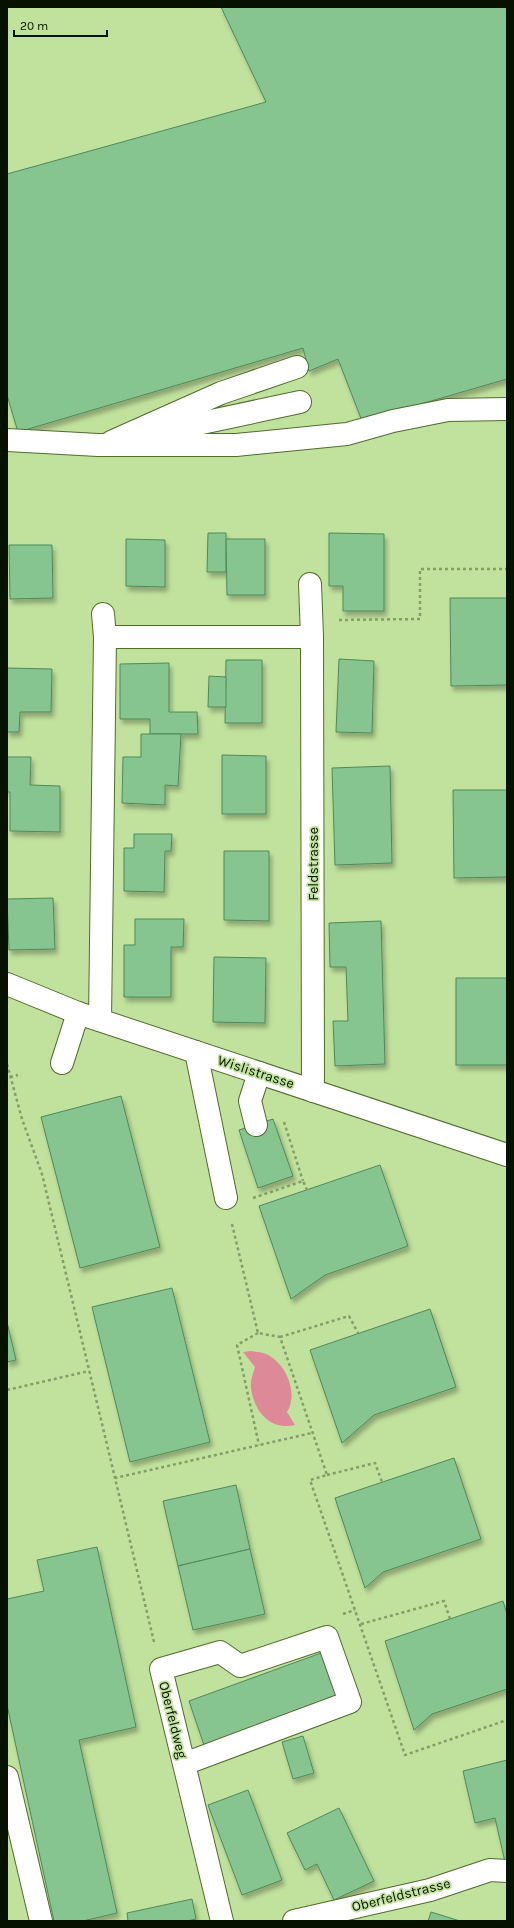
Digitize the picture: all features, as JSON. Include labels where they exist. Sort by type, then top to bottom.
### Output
[{"type":"street","points":[[104,444],[221,393],[297,367]]},
{"type":"street","points":[[104,444],[300,402]]},
{"type":"street","points":[[7,440],[104,444],[236,445],[347,434],[393,421],[448,410],[507,409]]},
{"type":"street","name":"Feldstrasse","points":[[310,584],[312,629],[313,1091]]},
{"type":"street","points":[[100,1020],[105,637],[103,614]]},
{"type":"street","points":[[105,637],[312,629]]},
{"type":"street","name":"Wislistrasse","points":[[7,984],[78,1013],[285,1082],[442,1132],[507,1155]]},
{"type":"street","points":[[62,1063],[78,1013]]},
{"type":"street","points":[[196,1052],[227,1202]]},
{"type":"street","points":[[256,1125],[250,1101],[259,1073]]},
{"type":"street","name":"Oberfeldweg","points":[[184,1764],[350,1702],[327,1637],[240,1666],[220,1652],[161,1669],[222,1921]]},
{"type":"street","points":[[7,1777],[41,1921]]},
{"type":"street","name":"Oberfeldstrasse","points":[[294,1921],[430,1890],[490,1870],[507,1870]]},
{"type":"path","points":[[312,629],[420,619],[420,569],[507,569]]},
{"type":"path","points":[[7,1064],[22,1119],[42,1174],[161,1669]]},
{"type":"path","points":[[10,1077],[18,1075]]},
{"type":"path","points":[[285,1082],[280,1108],[307,1190]]},
{"type":"path","points":[[258,1334],[227,1202],[303,1181]]},
{"type":"path","points":[[259,1445],[236,1345],[258,1334],[280,1337],[349,1316],[358,1333]]},
{"type":"path","points":[[280,1337],[327,1475]]},
{"type":"path","points":[[7,1390],[89,1371]]},
{"type":"path","points":[[115,1478],[312,1433]]},
{"type":"path","points":[[382,1482],[375,1463],[310,1480],[406,1755],[507,1720]]},
{"type":"path","points":[[361,1624],[444,1601],[450,1619]]},
{"type":"shaded area","points":[[251,1351],[264,1353],[273,1358],[285,1371],[292,1396],[287,1412],[295,1425],[278,1425],[265,1418],[260,1412],[253,1397],[251,1388],[251,1380],[255,1367],[243,1352]]},
{"type":"building","points":[[221,7],[507,7],[507,379],[362,421],[338,359],[309,371],[303,348],[18,432],[7,395],[7,174],[266,102]]},
{"type":"building","points":[[208,533],[226,533],[226,572],[207,572]]},
{"type":"building","points":[[329,533],[384,534],[384,611],[343,611],[343,586],[329,586]]},
{"type":"building","points":[[126,539],[165,540],[165,587],[126,586]]},
{"type":"building","points":[[226,539],[265,539],[265,595],[227,595]]},
{"type":"building","points":[[9,545],[52,545],[53,598],[10,599]]},
{"type":"building","points":[[450,598],[507,598],[507,685],[451,686]]},
{"type":"building","points":[[339,659],[374,661],[372,733],[336,732]]},
{"type":"building","points":[[226,660],[262,660],[262,723],[225,723]]},
{"type":"building","points":[[169,663],[169,712],[197,712],[198,734],[150,734],[150,719],[120,719],[120,664]]},
{"type":"building","points":[[7,668],[52,669],[51,712],[20,712],[19,732],[7,732]]},
{"type":"building","points":[[209,676],[226,677],[226,707],[208,707]]},
{"type":"building","points":[[141,734],[181,734],[178,786],[165,785],[165,805],[122,803],[123,757],[141,757]]},
{"type":"building","points":[[222,755],[266,756],[266,814],[222,814]]},
{"type":"building","points":[[7,757],[31,757],[30,785],[60,786],[60,832],[10,831],[10,792],[7,792]]},
{"type":"building","points":[[390,766],[392,863],[335,865],[332,768]]},
{"type":"building","points":[[453,790],[507,790],[507,877],[454,878]]},
{"type":"building","points":[[134,834],[172,834],[171,851],[165,851],[164,892],[124,891],[124,848],[134,848]]},
{"type":"building","points":[[224,851],[269,851],[269,921],[224,920]]},
{"type":"building","points":[[53,898],[55,949],[9,950],[7,899]]},
{"type":"building","points":[[135,919],[184,919],[183,947],[171,947],[171,997],[124,997],[124,945],[135,945]]},
{"type":"building","points":[[381,921],[385,1064],[335,1066],[333,1021],[348,1021],[346,967],[330,967],[329,923]]},
{"type":"building","points":[[214,957],[266,958],[265,1023],[213,1022]]},
{"type":"building","points":[[456,978],[507,978],[507,1065],[456,1065]]},
{"type":"building","points":[[121,1096],[160,1247],[80,1268],[41,1117]]},
{"type":"building","points":[[273,1119],[293,1176],[258,1188],[239,1130]]},
{"type":"building","points":[[380,1165],[408,1246],[325,1275],[291,1299],[259,1206]]},
{"type":"building","points":[[172,1288],[210,1442],[130,1462],[92,1307]]},
{"type":"building","points":[[430,1309],[456,1387],[374,1415],[342,1443],[310,1350]]},
{"type":"building","points":[[7,1322],[16,1360],[7,1362]]},
{"type":"building","points":[[454,1458],[481,1539],[383,1572],[365,1588],[335,1498]]},
{"type":"building","points":[[236,1485],[250,1549],[178,1566],[163,1501]]},
{"type":"building","points":[[97,1547],[136,1727],[79,1740],[117,1913],[83,1921],[54,1921],[7,1705],[7,1599],[44,1591],[37,1560]]},
{"type":"building","points":[[250,1549],[265,1614],[193,1630],[178,1566]]},
{"type":"building","points":[[503,1601],[507,1614],[507,1689],[432,1714],[414,1730],[385,1641]]},
{"type":"building","points":[[321,1653],[337,1698],[205,1748],[189,1701]]},
{"type":"building","points":[[303,1736],[314,1773],[293,1779],[282,1742]]},
{"type":"building","points":[[507,1760],[507,1862],[505,1862],[495,1818],[475,1823],[463,1771]]},
{"type":"building","points":[[248,1790],[282,1880],[242,1895],[208,1805]]},
{"type":"building","points":[[339,1808],[374,1881],[334,1900],[317,1864],[305,1870],[287,1833]]},
{"type":"building","points":[[192,1899],[196,1919],[187,1921],[128,1921],[127,1913]]},
{"type":"building","points":[[431,1912],[460,1921],[428,1921]]}]
